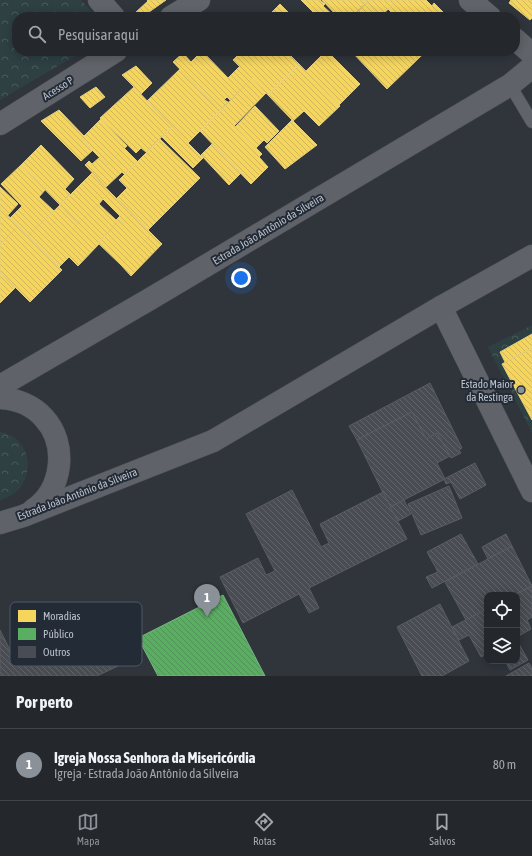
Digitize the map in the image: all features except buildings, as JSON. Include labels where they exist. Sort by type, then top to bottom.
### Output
[{"type":"main road","name":"Estrada João Antônio da Silveira","points":[[0,386],[150,299],[510,85],[532,67]]},
{"type":"main road","name":"Estrada João Antônio da Silveira","points":[[0,523],[23,516],[213,441],[441,307],[532,256]]},
{"type":"main road","points":[[0,398],[10,398],[28,405],[44,417],[54,433],[60,452],[59,472],[52,490],[40,505],[23,516]]},
{"type":"street","points":[[99,0],[110,12]]},
{"type":"street","points":[[179,12],[199,0]]},
{"type":"street","points":[[470,0],[484,12]]},
{"type":"street","points":[[520,43],[532,54]]},
{"type":"street","name":"Acesso P","points":[[0,124],[108,56]]},
{"type":"street","points":[[441,307],[532,491]]},
{"type":"lane","points":[[510,85],[532,122]]},
{"type":"green space","points":[[0,0],[81,0],[92,12],[12,12],[12,56],[75,56],[0,100]]},
{"type":"green space","name":"Estado Maior da Restinga","points":[[532,325],[532,433],[488,347]]},
{"type":"green space","points":[[0,432],[15,438],[22,445],[28,464],[26,477],[19,489],[13,494],[0,500]]},
{"type":"place","name":"Estado Maior da Restinga","points":[[521,390]]},
{"type":"place","name":"Igreja Nossa Senhora da Misericórdia","points":[[207,617]]}]
